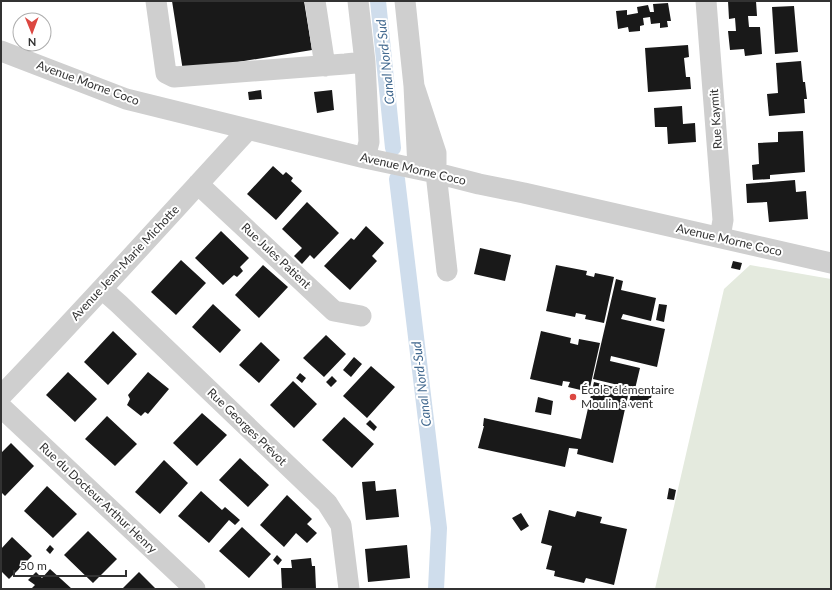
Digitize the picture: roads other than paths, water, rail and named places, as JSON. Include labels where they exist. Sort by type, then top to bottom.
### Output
[{"type":"street","points":[[156,1],[166,73],[174,77],[365,62]]},
{"type":"street","points":[[315,1],[325,66]]},
{"type":"street","points":[[358,1],[365,62],[369,142],[365,158]]},
{"type":"street","points":[[405,1],[414,86],[427,171],[447,271]]},
{"type":"street","name":"Rue Kaymit","points":[[706,1],[724,220],[720,237]]},
{"type":"street","name":"Avenue Morne Coco","points":[[1,51],[126,99],[365,158],[831,263]]},
{"type":"street","points":[[158,107],[174,77]]},
{"type":"street","name":"Avenue Jean-Marie Michotte","points":[[1,396],[102,289],[244,134],[244,128]]},
{"type":"street","name":"Rue Jules Patient","points":[[198,184],[334,311],[361,316]]},
{"type":"street","name":"Rue Georges Prévot","points":[[102,289],[120,304],[327,503],[341,525],[349,589]]},
{"type":"street","name":"Rue du Docteur Arthur Henry","points":[[1,407],[195,589]]},
{"type":"waterway","name":"Canal Nord-Sud","points":[[378,1],[393,148]]},
{"type":"waterway","name":"Canal Nord-Sud","points":[[397,179],[439,528],[436,589]]},
{"type":"place","name":"École élémentaire Moulin à vent","points":[[573,397]]}]
